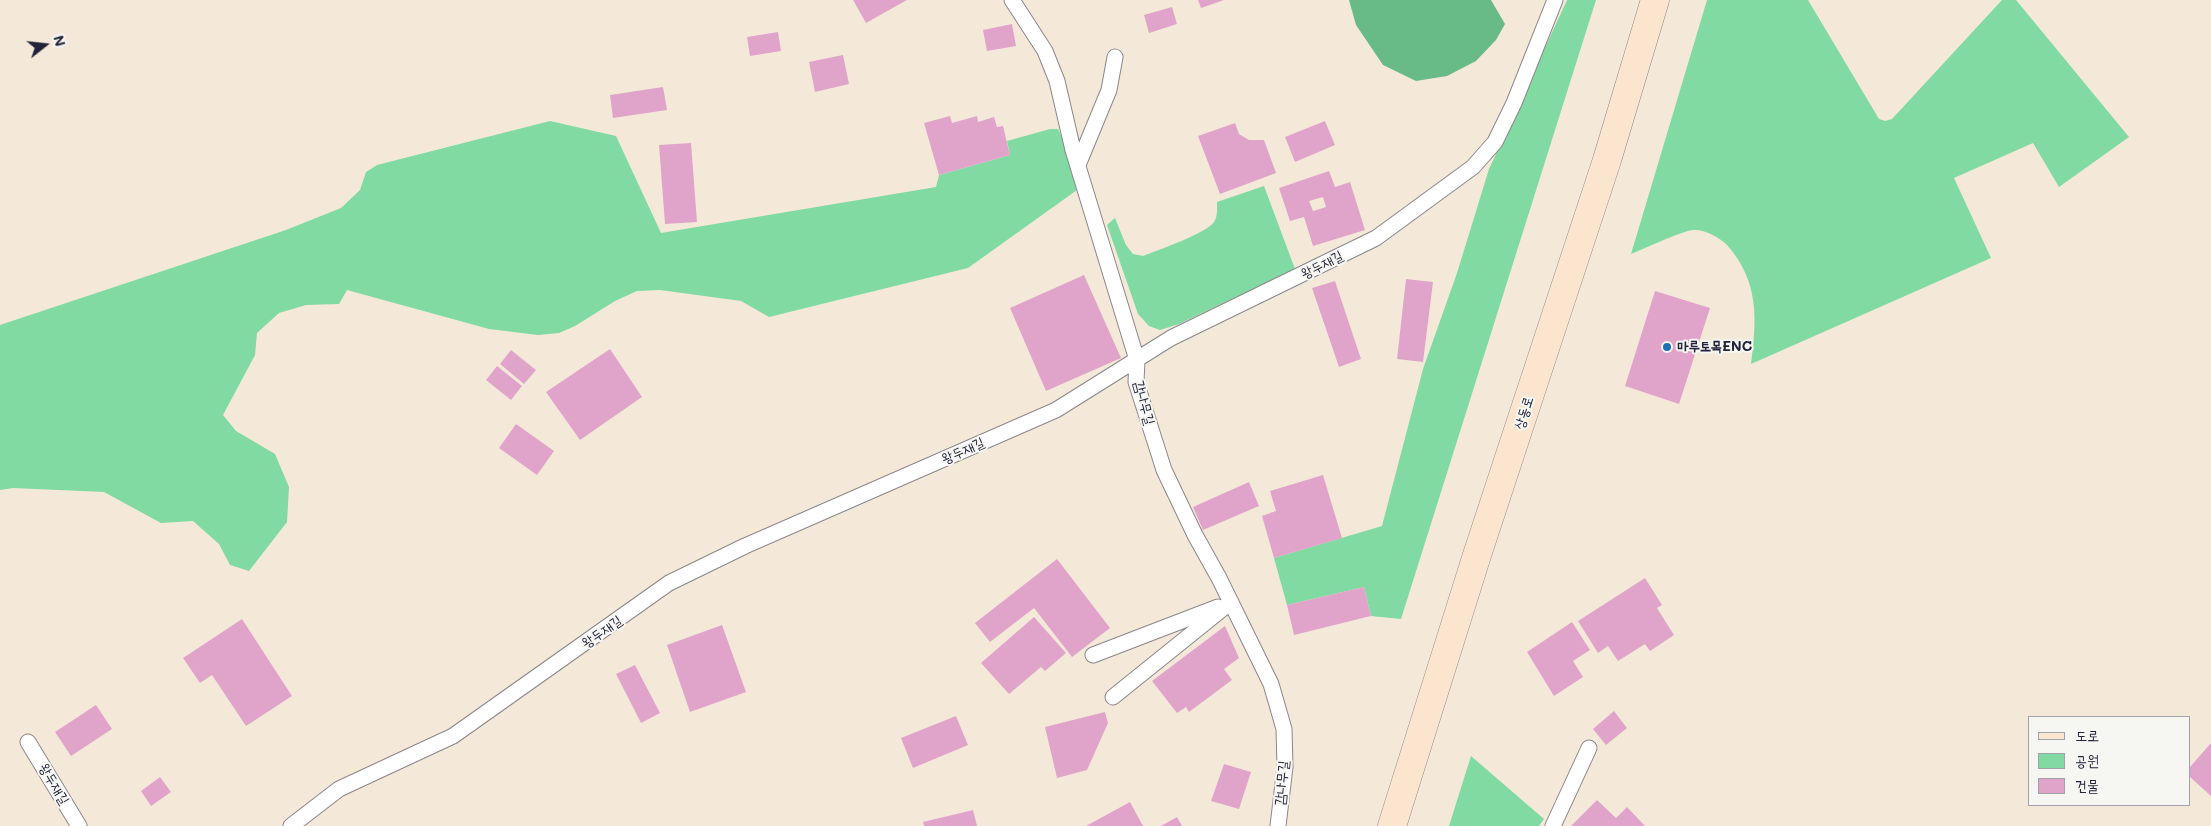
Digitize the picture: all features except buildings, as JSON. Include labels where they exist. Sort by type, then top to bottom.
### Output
[{"type":"street","name":"상동로","points":[[1392,826],[1477,555],[1607,160],[1655,0]]},
{"type":"lane","name":"감나무길","points":[[1012,0],[1044,52],[1057,81],[1078,165],[1137,360],[1136,382],[1164,470],[1271,684],[1284,729],[1285,767],[1278,826]]},
{"type":"lane","name":"왕두재길","points":[[290,826],[339,789],[453,736],[669,583],[745,546],[1056,410],[1171,338],[1376,238],[1473,167],[1495,142],[1514,103],[1555,0]]},
{"type":"lane","points":[[1078,165],[1109,90],[1115,58]]},
{"type":"lane","points":[[1093,655],[1231,602]]},
{"type":"lane","points":[[1114,697],[1231,602]]},
{"type":"lane","name":"왕두재길","points":[[28,742],[79,826]]},
{"type":"lane","points":[[1553,826],[1589,748]]},
{"type":"green space","points":[[1349,0],[1491,0],[1505,24],[1496,40],[1476,61],[1447,76],[1416,81],[1383,65],[1356,25]]},
{"type":"green space","points":[[1567,0],[1596,0],[1401,619],[1371,616],[1364,587],[1287,605],[1274,558],[1382,526],[1423,369],[1457,273],[1489,169]]},
{"type":"green space","points":[[1707,0],[1808,0],[1879,119],[1885,121],[1892,119],[2002,0],[2016,0],[2129,137],[2059,187],[2033,143],[1954,178],[1991,258],[1751,364],[1754,331],[1753,301],[1745,272],[1727,245],[1711,234],[1693,230],[1631,254]]},
{"type":"green space","points":[[550,121],[616,136],[661,233],[936,187],[939,175],[1010,155],[1007,141],[1050,129],[1058,129],[1062,137],[1077,190],[968,268],[769,317],[741,301],[660,290],[637,291],[615,301],[575,326],[559,333],[538,335],[489,329],[347,290],[339,304],[306,305],[279,313],[257,333],[255,355],[223,415],[236,431],[275,454],[289,487],[287,522],[249,571],[230,565],[219,544],[193,521],[161,523],[104,492],[13,488],[0,490],[0,325],[286,230],[341,208],[360,190],[366,172],[377,165]]},
{"type":"green space","points":[[1264,186],[1295,269],[1179,324],[1160,330],[1149,326],[1138,314],[1107,225],[1115,218],[1126,245],[1133,254],[1143,256],[1182,241],[1210,226],[1216,217],[1217,202]]},
{"type":"green space","points":[[1471,756],[1544,819],[1539,826],[1449,826]]},
{"type":"place","name":"마루토목ENC","points":[[1667,347]]}]
